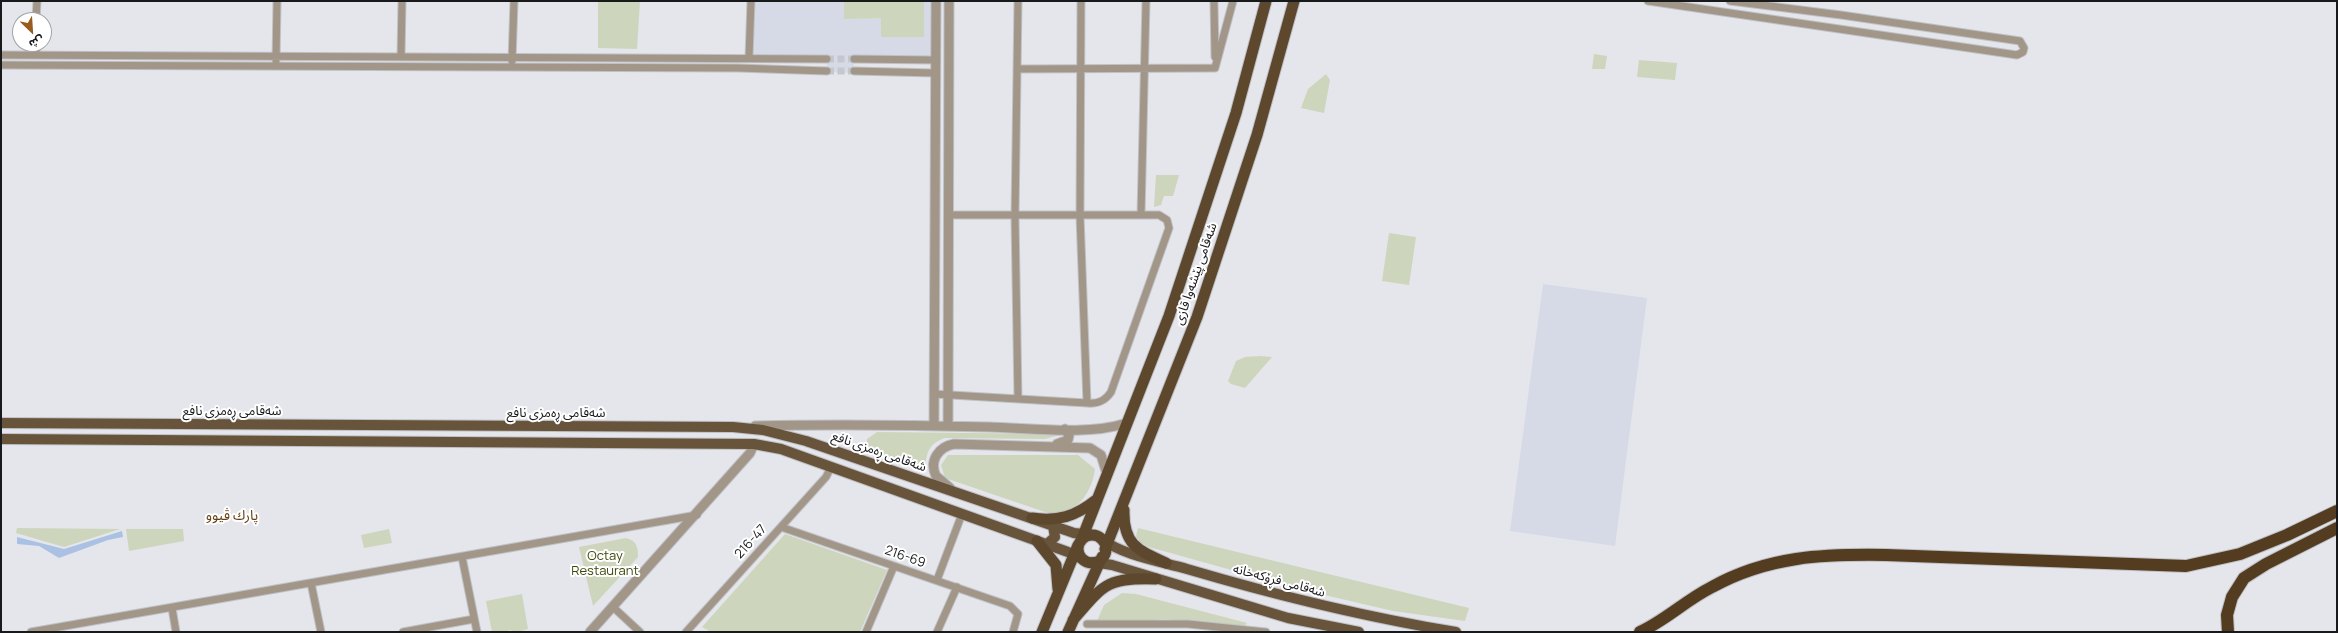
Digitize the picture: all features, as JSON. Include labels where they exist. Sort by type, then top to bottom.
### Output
[{"type":"highway","name":"شەقامی پێشەوا قازی","points":[[1068,632],[1073,620],[1092,549],[1098,498],[1169,316],[1236,113],[1266,1]]},
{"type":"highway","name":"شەقامی پێشەوا قازی","points":[[1042,632],[1056,600],[1125,500],[1197,317],[1257,136],[1294,1]]},
{"type":"highway","points":[[1032,518],[1046,520],[1064,518],[1084,510],[1098,498]]},
{"type":"highway","points":[[1125,500],[1123,521],[1126,534],[1130,542],[1142,552],[1166,563]]},
{"type":"highway","points":[[1640,632],[1654,626],[1711,587],[1756,567],[1793,558],[1837,554],[2186,566],[2240,554],[2287,535],[2337,510]]},
{"type":"highway","points":[[2228,632],[2227,615],[2232,597],[2244,578],[2266,564],[2337,528]]},
{"type":"highway","points":[[1042,543],[1056,565],[1058,582],[1056,600]]},
{"type":"highway","points":[[1073,620],[1098,591],[1110,583],[1131,578],[1156,579]]},
{"type":"main road","name":"شەقامی ڕەمزی نافع","points":[[1,423],[734,427],[763,430],[806,441],[1032,518],[1053,526],[1092,549]]},
{"type":"main road","points":[[384,425],[392,428],[394,433],[391,440],[385,442]]},
{"type":"main road","points":[[439,442],[433,440],[430,433],[432,428],[441,425]]},
{"type":"main road","points":[[1,439],[754,444],[781,449],[1042,543],[1092,549],[1156,579],[1288,618],[1359,632]]},
{"type":"main road","points":[[1042,543],[1055,537],[1053,526]]},
{"type":"main road","name":"شەقامی فڕۆکەخانە","points":[[1092,549],[1166,563],[1249,588],[1329,608],[1456,632]]},
{"type":"street","points":[[36,12],[37,1]]},
{"type":"street","points":[[276,67],[277,1]]},
{"type":"street","points":[[401,57],[402,1]]},
{"type":"street","points":[[512,68],[514,1]]},
{"type":"street","points":[[749,58],[751,1]]},
{"type":"street","points":[[934,426],[937,218],[935,96],[936,1]]},
{"type":"street","points":[[948,426],[949,1]]},
{"type":"street","points":[[1018,1],[1015,216],[1018,399]]},
{"type":"street","points":[[1081,1],[1080,216],[1087,403]]},
{"type":"street","points":[[1142,216],[1146,1]]},
{"type":"street","points":[[1214,1],[1215,68]]},
{"type":"street","points":[[1215,68],[1233,1]]},
{"type":"street","points":[[1648,1],[2017,55],[2023,52],[2024,48],[2020,41],[1769,4],[1730,1]]},
{"type":"street","points":[[936,23],[948,24]]},
{"type":"street","points":[[1,55],[827,59]]},
{"type":"street","points":[[10,55],[11,65]]},
{"type":"street","points":[[640,58],[641,68]]},
{"type":"street","points":[[854,59],[936,60]]},
{"type":"street","points":[[1,65],[641,68],[827,71]]},
{"type":"street","points":[[1017,69],[1215,68]]},
{"type":"street","points":[[854,71],[935,73]]},
{"type":"street","points":[[935,96],[948,96]]},
{"type":"street","points":[[934,394],[1087,403],[1101,402],[1111,392],[1168,232],[1169,224],[1164,217],[1142,216],[948,215]]},
{"type":"street","points":[[734,427],[948,426],[1105,429],[1127,423]]},
{"type":"street","points":[[1047,446],[1063,443],[1068,440],[1069,436],[1065,429]]},
{"type":"street","points":[[590,632],[697,515],[750,453],[754,444]]},
{"type":"street","points":[[957,492],[938,479],[934,470],[936,455],[947,446],[1047,446],[1094,449],[1103,458],[1107,474]]},
{"type":"street","name":"216-47","points":[[688,631],[826,477],[831,467]]},
{"type":"street","points":[[937,580],[962,514]]},
{"type":"street","points":[[31,632],[697,515]]},
{"type":"street","name":"216-69","points":[[781,527],[1010,606],[1018,614],[1013,632]]},
{"type":"street","points":[[462,557],[477,632]]},
{"type":"street","points":[[866,632],[894,566]]},
{"type":"street","points":[[311,583],[321,632]]},
{"type":"street","points":[[937,632],[957,587]]},
{"type":"street","points":[[613,607],[640,632]]},
{"type":"street","points":[[172,608],[176,632]]},
{"type":"street","points":[[403,632],[474,619]]},
{"type":"street","points":[[1087,624],[1188,624],[1266,632]]},
{"type":"shaded area","points":[[751,1],[936,1],[936,60],[854,59],[853,73],[827,72],[827,59],[749,58]]},
{"type":"shaded area","points":[[1543,284],[1647,298],[1615,546],[1510,531]]},
{"type":"green space","points":[[598,1],[640,1],[637,49],[598,48]]},
{"type":"green space","points":[[844,1],[924,1],[924,37],[881,37],[881,18],[844,19]]},
{"type":"green space","points":[[1594,54],[1607,56],[1605,69],[1592,69]]},
{"type":"green space","points":[[1639,60],[1677,63],[1675,80],[1637,77]]},
{"type":"green space","points":[[1326,74],[1330,80],[1324,113],[1301,108],[1308,89]]},
{"type":"green space","points":[[1156,175],[1179,175],[1173,196],[1164,196],[1161,205],[1154,207]]},
{"type":"green space","points":[[1389,233],[1416,237],[1409,285],[1382,281]]},
{"type":"green space","points":[[1245,357],[1272,357],[1245,388],[1231,384],[1228,381],[1236,361]]},
{"type":"green space","points":[[877,432],[1063,434],[1045,439],[945,438],[935,443],[929,450],[926,459],[926,470],[873,451],[867,445],[867,439]]},
{"type":"green space","points":[[948,455],[1078,455],[1095,469],[1086,495],[1074,508],[1058,514],[1048,513],[945,478],[941,465]]},
{"type":"green space","points":[[17,528],[120,529],[64,547],[16,533]]},
{"type":"green space","points":[[1138,528],[1469,608],[1465,621],[1393,611],[1303,590],[1149,547],[1140,542],[1136,536]]},
{"type":"green space","points":[[126,529],[183,529],[184,541],[129,551]]},
{"type":"green space","points":[[389,529],[392,543],[364,548],[361,535]]},
{"type":"green space","points":[[785,534],[887,570],[860,632],[711,632],[702,627]]},
{"type":"green space","name":"Octay Restaurant","points":[[626,538],[635,543],[638,550],[638,557],[593,606],[579,547]]},
{"type":"green space","points":[[1122,593],[1136,594],[1247,623],[1243,628],[1165,619],[1119,623],[1097,621],[1104,605]]},
{"type":"green space","points":[[522,594],[528,629],[517,632],[509,630],[507,632],[492,632],[486,601]]},
{"type":"water","points":[[122,531],[123,537],[108,540],[59,558],[39,546],[17,544],[17,537],[64,549]]},
{"type":"tunnel","points":[[827,59],[854,59]]},
{"type":"tunnel","points":[[827,71],[854,71]]},
{"type":"district","name":"پارك ڤیوو","points":[[232,516]]}]
